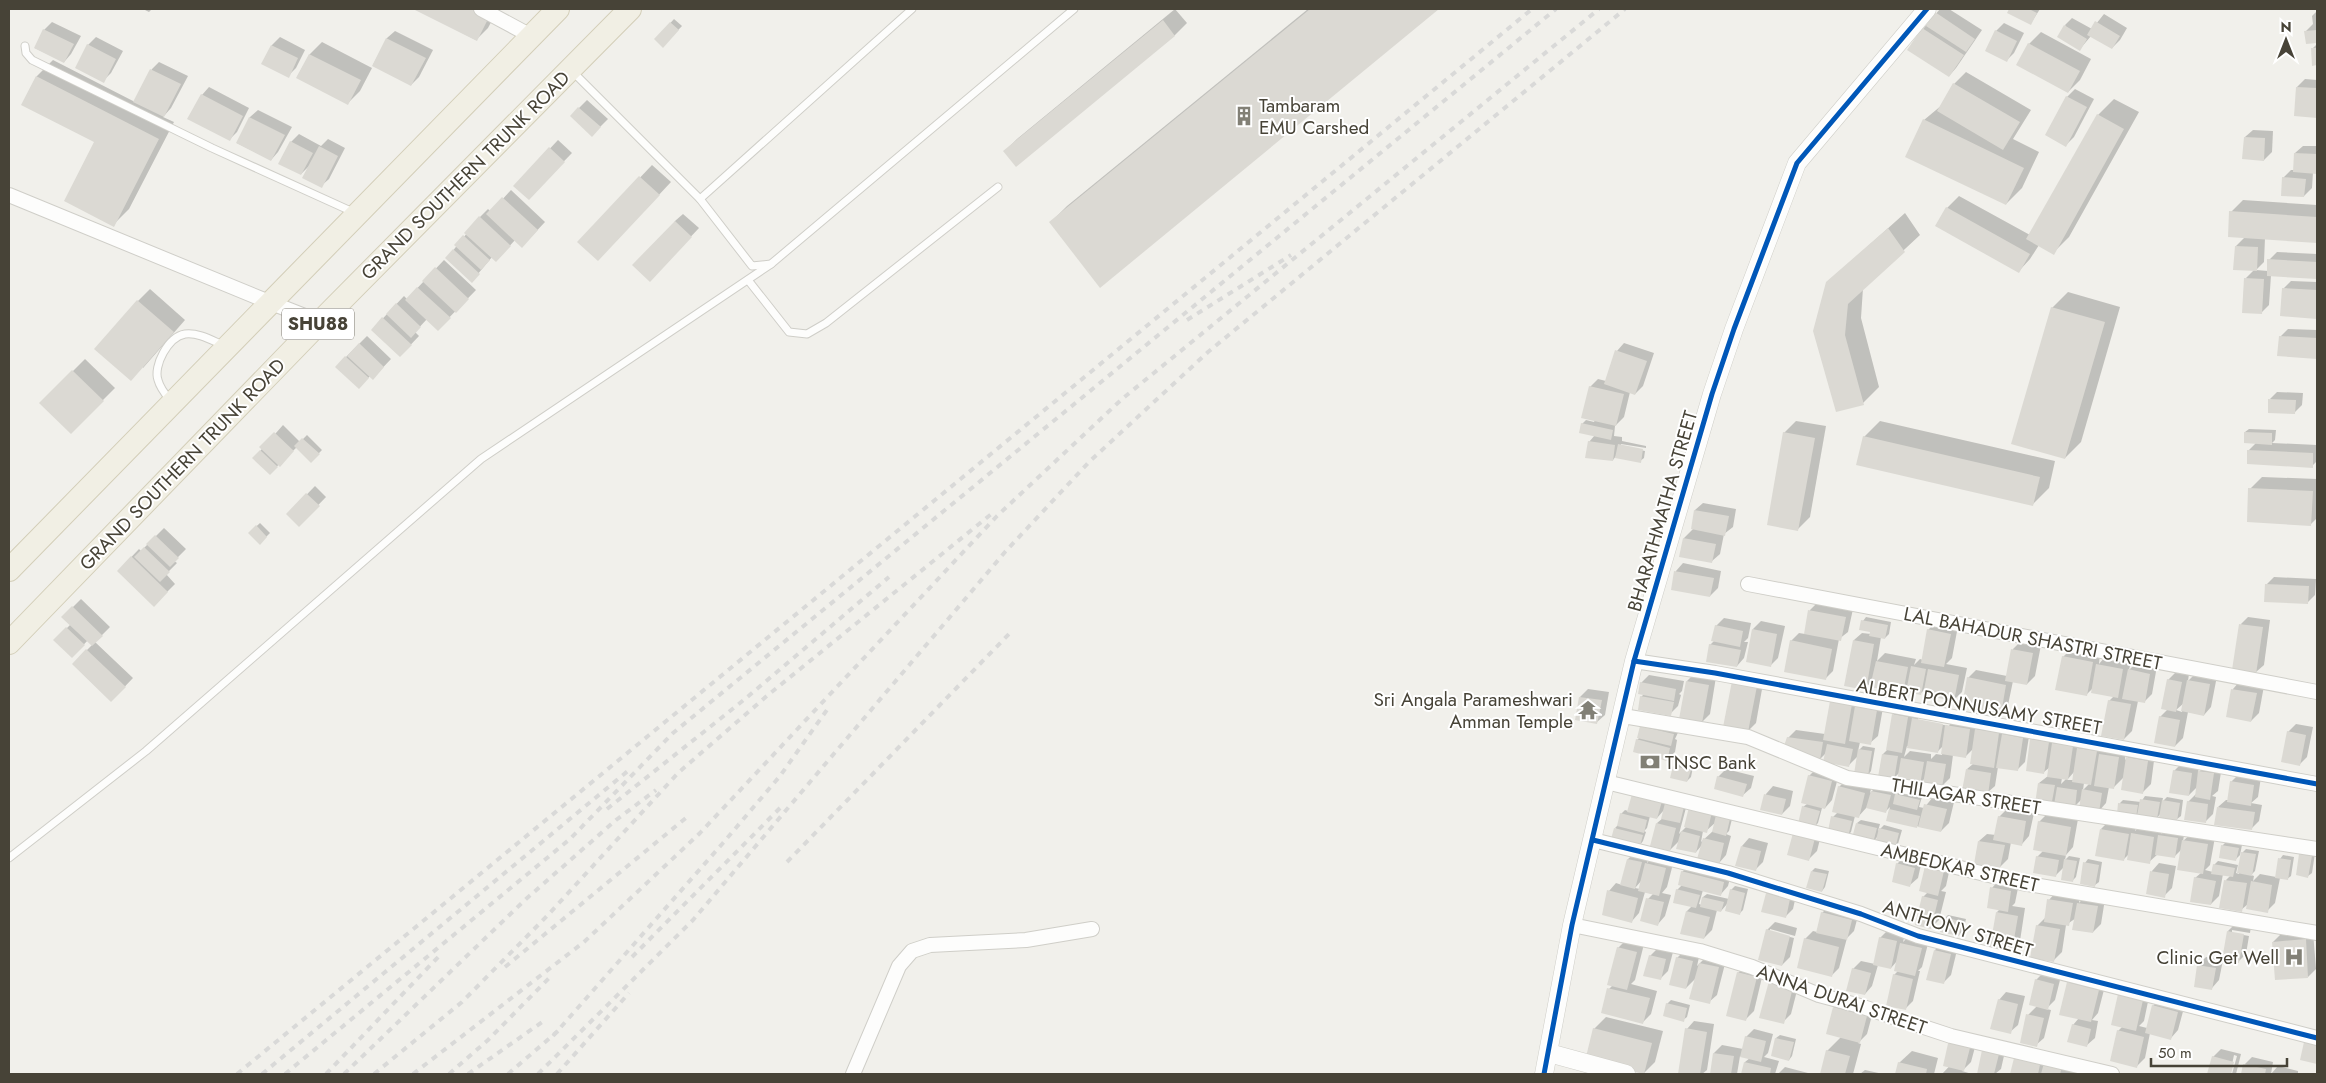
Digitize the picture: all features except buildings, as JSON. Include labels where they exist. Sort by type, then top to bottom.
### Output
[{"type":"main road","name":"SHU88","points":[[9,570],[268,302],[558,9]]},
{"type":"main road","name":"GRAND SOUTHERN TRUNK ROAD","points":[[9,643],[320,322],[630,9]]},
{"type":"street","points":[[481,9],[531,36]]},
{"type":"street","name":"BHARATHMATHA STREET","points":[[1544,1074],[1572,925],[1623,716],[1634,662],[1712,394],[1797,163],[1927,9]]},
{"type":"street","points":[[9,195],[320,322]]},
{"type":"street","name":"LAL BAHADUR SHASTRI STREET","points":[[1748,584],[2317,692]]},
{"type":"street","name":"ALBERT PONNUSAMY STREET","points":[[1634,662],[1725,674],[2317,784]]},
{"type":"street","name":"THILAGAR STREET","points":[[1623,716],[1748,737],[1847,778],[2317,849]]},
{"type":"street","name":"AMBEDKAR STREET","points":[[1606,782],[2022,884],[2317,933]]},
{"type":"street","name":"ANTHONY STREET","points":[[1593,840],[1728,873],[1861,914],[1918,936],[2317,1038]]},
{"type":"street","name":"ANNA DURAI STREET","points":[[1572,925],[1700,952],[1752,967],[1819,995],[1860,1006],[1952,1036],[2112,1074]]},
{"type":"street","points":[[853,1074],[899,966],[912,951],[930,944],[1026,940],[1092,929]]},
{"type":"street","points":[[1549,1053],[1626,1074]]},
{"type":"lane","points":[[700,199],[912,9]]},
{"type":"lane","points":[[9,858],[146,751],[481,459],[771,264],[1074,9]]},
{"type":"lane","points":[[25,46],[26,53],[32,60],[212,148],[356,214]]},
{"type":"lane","points":[[570,69],[700,199],[752,266],[771,264]]},
{"type":"lane","points":[[748,280],[789,332],[807,334],[826,323],[998,187]]},
{"type":"lane","points":[[172,402],[162,391],[157,379],[157,367],[174,339],[182,334],[193,334],[226,346]]},
{"type":"railway","points":[[237,1074],[1532,9]]},
{"type":"railway","points":[[285,1074],[570,839],[673,733],[1556,9]]},
{"type":"railway","points":[[413,1074],[584,942],[700,833],[997,516],[1122,399],[1599,9]]},
{"type":"railway","points":[[538,1074],[693,920],[1005,552],[1089,462],[1208,352],[1625,9]]},
{"type":"railway","points":[[1187,320],[1291,255]]},
{"type":"railway","points":[[374,1074],[462,1002],[548,915],[678,773],[768,695],[995,511]]},
{"type":"railway","points":[[607,809],[745,699],[889,577]]},
{"type":"railway","points":[[787,862],[1010,633]]},
{"type":"railway","points":[[553,1036],[780,776],[829,707]]},
{"type":"railway","points":[[262,1074],[629,770]]},
{"type":"railway","points":[[344,1074],[526,899],[616,820],[656,790]]},
{"type":"railway","points":[[632,957],[780,808]]},
{"type":"railway","points":[[505,967],[687,817]]},
{"type":"railway","points":[[326,1074],[442,953]]},
{"type":"railway","points":[[449,1074],[488,1040],[552,975]]},
{"type":"railway","points":[[557,1074],[629,993]]},
{"type":"railway","points":[[468,1074],[545,1020]]},
{"type":"railway","points":[[508,1074],[558,1031]]},
{"type":"cycle path","points":[[1544,1074],[1572,925],[1634,661],[1712,394],[1734,329],[1797,163],[1927,9]]},
{"type":"cycle path","points":[[1634,661],[1715,673],[2317,784]]},
{"type":"cycle path","points":[[1593,840],[1728,873],[1861,914],[1918,936],[2317,1038]]},
{"type":"place","name":"Tambaram EMU Carshed","points":[[1244,116]]},
{"type":"place","name":"Sri Angala Parameshwari Amman Temple","points":[[1588,710]]},
{"type":"place","name":"TNSC Bank","points":[[1650,762]]},
{"type":"place","name":"Clinic Get Well","points":[[2294,957]]}]
